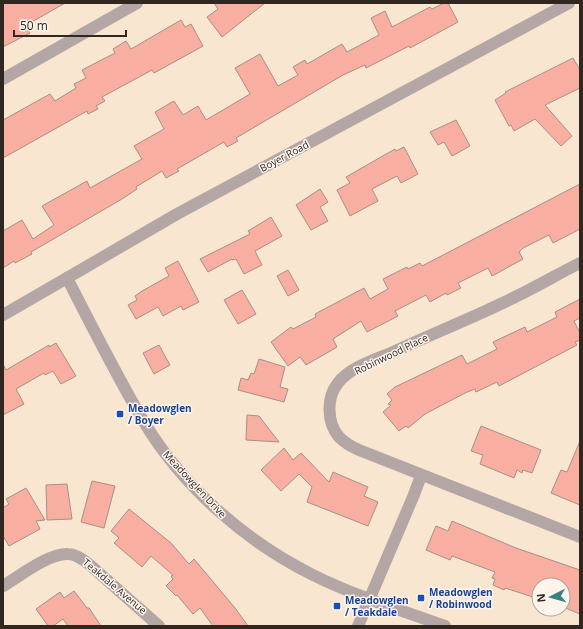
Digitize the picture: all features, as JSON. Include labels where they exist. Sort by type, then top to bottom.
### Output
[{"type":"street","points":[[3,79],[137,3]]},
{"type":"street","name":"Boyer Road","points":[[3,315],[177,214],[569,3]]},
{"type":"street","name":"Robinwood Place","points":[[580,263],[513,298],[374,360],[347,375],[338,383],[330,398],[332,425],[339,436],[347,444],[421,476],[580,537]]},
{"type":"street","name":"Meadowglen Drive","points":[[67,278],[144,422],[176,466],[213,506],[250,537],[293,564],[332,584],[446,626]]},
{"type":"street","points":[[358,626],[421,476]]},
{"type":"street","name":"Teakdale Avenue","points":[[3,586],[52,557],[69,553],[80,557],[90,564],[159,626]]},
{"type":"building","points":[[3,3],[65,3],[25,26],[30,33],[3,47]]},
{"type":"building","points":[[214,3],[265,3],[222,37],[207,17],[218,9]]},
{"type":"building","points":[[444,3],[448,3],[458,22],[410,48],[409,46],[366,68],[365,65],[343,75],[236,138],[238,141],[227,147],[224,142],[177,169],[179,171],[166,178],[162,171],[136,187],[137,189],[122,199],[31,252],[32,254],[15,263],[14,261],[3,268],[3,231],[22,220],[33,239],[54,225],[42,206],[87,181],[90,188],[142,159],[134,146],[164,129],[155,112],[174,101],[183,115],[198,106],[206,120],[250,94],[235,68],[260,54],[278,86],[298,75],[293,67],[305,60],[307,64],[342,44],[347,52],[379,35],[371,18],[385,11],[392,27],[430,7],[432,9]]},
{"type":"building","points":[[181,20],[185,27],[191,24],[203,46],[154,73],[152,70],[102,97],[105,101],[96,106],[98,109],[88,114],[87,111],[3,158],[3,120],[50,94],[55,101],[76,88],[74,84],[86,78],[82,70],[115,53],[113,49],[126,41],[131,49]]},
{"type":"building","points":[[573,58],[580,70],[580,88],[545,105],[572,136],[561,146],[535,119],[514,131],[511,125],[509,126],[495,100],[506,93],[505,92]]},
{"type":"building","points":[[456,120],[470,146],[452,156],[444,142],[438,145],[430,132]]},
{"type":"building","points":[[404,147],[418,174],[401,183],[397,176],[372,189],[378,201],[350,216],[337,190],[350,183],[346,177],[395,149],[396,151]]},
{"type":"building","points":[[580,184],[580,229],[553,243],[549,235],[523,248],[519,252],[523,259],[492,276],[488,268],[458,283],[461,288],[447,295],[446,293],[430,302],[426,295],[395,311],[398,316],[367,332],[361,321],[333,339],[337,347],[306,365],[300,357],[288,366],[271,342],[291,327],[293,329],[316,317],[315,314],[364,288],[370,299],[388,289],[383,279],[407,267],[408,269],[420,263],[422,266]]},
{"type":"building","points":[[320,189],[328,202],[320,207],[328,221],[311,230],[296,205]]},
{"type":"building","points":[[271,217],[282,236],[255,251],[262,265],[244,274],[236,259],[232,259],[208,272],[200,259],[250,234],[248,231]]},
{"type":"building","points":[[178,261],[199,302],[183,310],[181,306],[163,316],[158,307],[136,319],[128,305],[137,300],[135,296],[142,291],[169,276],[165,268]]},
{"type":"building","points":[[288,270],[299,290],[288,296],[277,276]]},
{"type":"building","points":[[242,290],[256,314],[238,324],[224,300]]},
{"type":"building","points":[[580,299],[580,318],[574,321],[580,333],[580,340],[575,342],[577,345],[499,386],[497,382],[476,392],[475,389],[467,392],[425,414],[408,428],[406,426],[399,431],[383,412],[391,405],[388,404],[392,400],[387,394],[395,387],[462,355],[467,364],[497,349],[493,342],[525,327],[527,332],[557,317],[555,312]]},
{"type":"building","points":[[56,343],[76,376],[61,384],[53,371],[45,375],[44,373],[16,389],[24,404],[3,415],[3,364],[6,370],[49,345],[49,347]]},
{"type":"building","points":[[159,345],[170,365],[154,374],[143,353]]},
{"type":"building","points":[[259,359],[285,367],[280,387],[288,389],[284,402],[238,390],[241,378],[248,380],[251,373],[254,374]]},
{"type":"building","points":[[247,415],[259,416],[279,442],[246,440]]},
{"type":"building","points":[[481,426],[541,450],[532,473],[523,470],[522,473],[517,470],[514,478],[480,464],[483,455],[471,451]]},
{"type":"building","points":[[580,441],[580,505],[551,493],[561,470],[567,472]]},
{"type":"building","points":[[284,448],[293,460],[301,453],[329,482],[333,472],[368,487],[364,496],[378,502],[368,526],[307,502],[312,487],[299,474],[281,491],[261,470]]},
{"type":"building","points":[[92,481],[115,486],[104,528],[81,522]]},
{"type":"building","points":[[67,484],[72,519],[47,520],[46,485]]},
{"type":"building","points":[[26,488],[45,520],[36,521],[40,529],[9,546],[3,536],[3,508],[9,504],[6,499]]},
{"type":"building","points":[[129,509],[171,543],[189,564],[194,559],[248,626],[213,626],[200,608],[193,614],[177,595],[176,596],[166,586],[173,579],[171,576],[173,575],[151,556],[142,567],[114,543],[119,538],[111,531]]},
{"type":"building","points":[[452,521],[516,548],[580,570],[580,614],[571,610],[571,577],[531,577],[531,596],[505,588],[504,590],[493,585],[495,579],[492,578],[495,572],[452,556],[450,560],[426,550],[436,526],[448,531]]},
{"type":"building","points":[[74,591],[87,608],[89,608],[101,626],[68,626],[63,619],[53,626],[48,626],[36,609],[60,592],[64,598]]},
{"type":"place","name":"Meadowglen / Boyer","points":[[120,414]]},
{"type":"place","name":"Meadowglen / Robinwood","points":[[421,598]]},
{"type":"place","name":"Meadowglen / Teakdale","points":[[337,606]]}]
